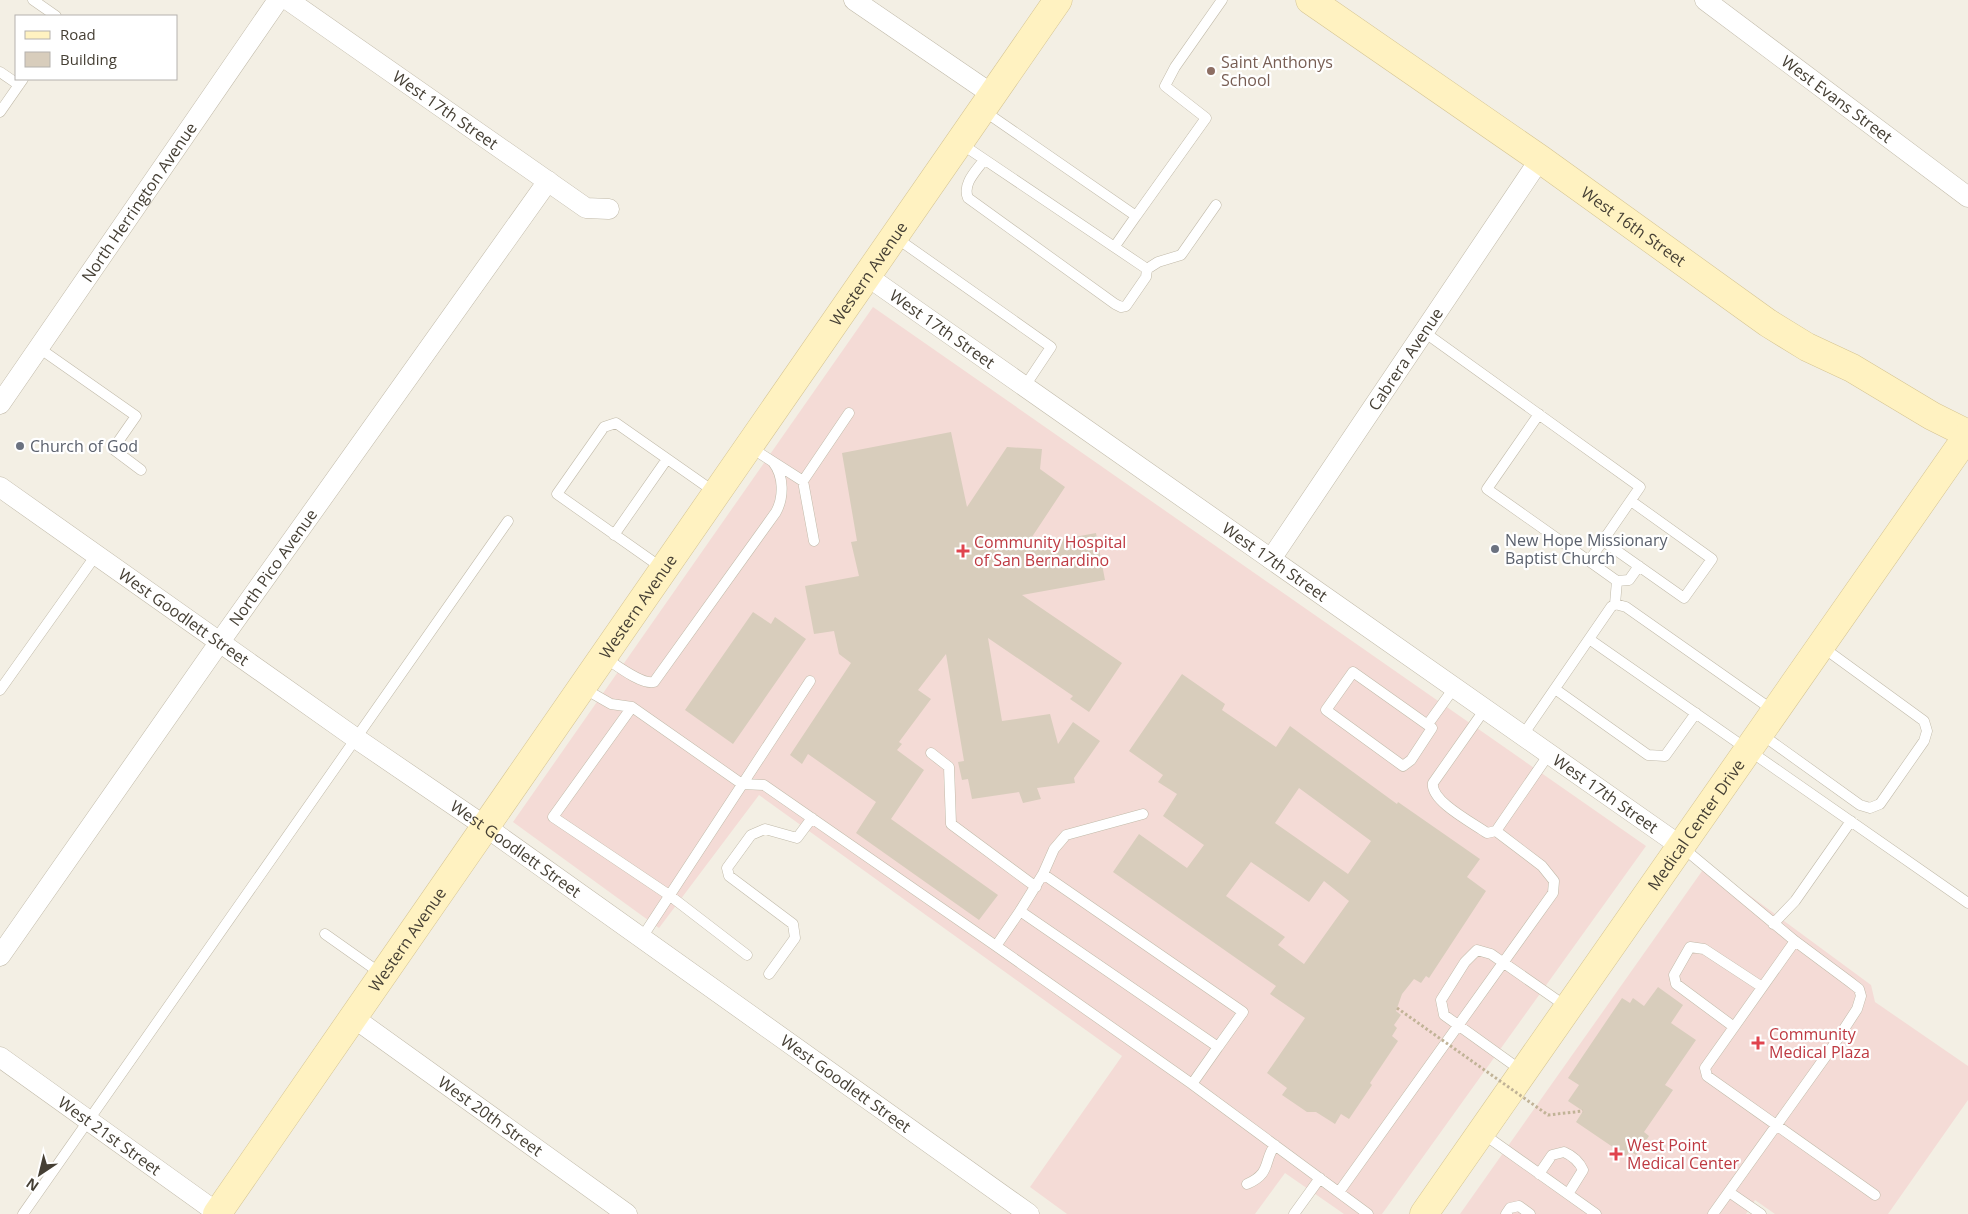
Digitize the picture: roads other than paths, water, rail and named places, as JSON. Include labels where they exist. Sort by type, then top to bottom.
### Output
[{"type":"street","name":"North Herrington Avenue","points":[[0,404],[278,0]]},
{"type":"street","name":"West 17th Street","points":[[288,0],[586,208],[609,209]]},
{"type":"street","points":[[854,0],[988,102]]},
{"type":"street","name":"Western Avenue","points":[[218,1214],[1058,0]]},
{"type":"street","name":"West 16th Street","points":[[1310,0],[1540,159],[1768,323],[1806,347],[1852,368],[1932,416],[1968,435]]},
{"type":"street","name":"West Evans Street","points":[[1706,0],[1968,197]]},
{"type":"street","name":"Cabrera Avenue","points":[[1271,559],[1540,159]]},
{"type":"street","name":"North Pico Avenue","points":[[0,956],[219,643],[548,181]]},
{"type":"street","name":"West 17th Street","points":[[867,276],[1682,847]]},
{"type":"street","name":"Medical Center Drive","points":[[1424,1214],[1968,435]]},
{"type":"street","name":"West Goodlett Street","points":[[0,487],[219,643],[486,827],[640,939],[1029,1214]]},
{"type":"street","name":"West 20th Street","points":[[354,1018],[627,1214]]},
{"type":"street","name":"West 21st Street","points":[[0,1058],[90,1120],[218,1214]]},
{"type":"lane","points":[[32,0],[54,15]]},
{"type":"lane","points":[[1115,246],[1206,118],[1164,86],[1174,67],[1222,0]]},
{"type":"lane","points":[[0,72],[15,79]]},
{"type":"lane","points":[[0,112],[21,82]]},
{"type":"lane","points":[[988,102],[1136,216]]},
{"type":"lane","points":[[959,143],[1147,268]]},
{"type":"lane","points":[[984,160],[966,185],[968,198],[1115,304],[1121,307],[1126,306],[1146,277],[1147,268]]},
{"type":"lane","points":[[1147,268],[1158,262],[1181,255],[1216,205]]},
{"type":"lane","points":[[894,237],[1051,347],[1025,386]]},
{"type":"lane","points":[[1424,332],[1640,488],[1589,561]]},
{"type":"lane","points":[[39,348],[136,416],[113,449],[141,470]]},
{"type":"lane","points":[[814,541],[803,481],[849,413]]},
{"type":"lane","points":[[1539,414],[1487,489],[1617,580],[1629,580],[1639,566]]},
{"type":"lane","points":[[664,570],[557,494],[604,428],[616,423],[717,494]]},
{"type":"lane","points":[[749,447],[803,481]]},
{"type":"lane","points":[[614,534],[667,459]]},
{"type":"lane","points":[[604,656],[634,676],[650,683],[654,682],[776,512],[782,492],[780,475],[773,462]]},
{"type":"lane","points":[[1603,541],[1684,598],[1712,559],[1631,501]]},
{"type":"lane","points":[[22,1214],[90,1120],[354,737],[508,520]]},
{"type":"lane","points":[[0,690],[96,555]]},
{"type":"lane","points":[[1523,736],[1615,604],[1617,580]]},
{"type":"lane","points":[[1615,604],[1626,606],[1762,732],[1851,821],[1968,902]]},
{"type":"lane","points":[[1589,639],[1696,713],[1762,732],[1860,805],[1870,808],[1880,804],[1924,741],[1927,731],[1924,721],[1821,646]]},
{"type":"lane","points":[[1353,672],[1428,724],[1432,728],[1410,760],[1403,766],[1326,710],[1353,672]]},
{"type":"lane","points":[[640,939],[810,681]]},
{"type":"lane","points":[[582,687],[611,704],[632,707],[742,784],[764,784],[1192,1084],[1272,1149],[1320,1178],[1368,1214]]},
{"type":"lane","points":[[1428,724],[1454,688]]},
{"type":"lane","points":[[1555,689],[1648,755],[1665,756],[1696,713]]},
{"type":"lane","points":[[632,707],[553,817],[669,895],[747,955]]},
{"type":"lane","points":[[1485,709],[1433,783],[1432,788],[1436,796],[1487,833],[1496,830],[1549,754]]},
{"type":"lane","points":[[931,753],[949,768],[951,824],[1036,887]]},
{"type":"lane","points":[[996,946],[1044,874],[1054,849],[1066,835],[1143,814]]},
{"type":"lane","points":[[769,974],[795,938],[793,924],[728,876],[727,868],[751,834],[765,829],[797,838],[812,818]]},
{"type":"lane","points":[[1773,924],[1795,901],[1851,821]]},
{"type":"lane","points":[[1339,1192],[1553,893],[1554,881],[1542,866],[1496,830]]},
{"type":"lane","points":[[1682,847],[1742,895],[1773,924],[1859,989],[1861,996],[1857,1009],[1831,1049],[1713,1214]]},
{"type":"lane","points":[[1044,874],[1243,1012],[1192,1084]]},
{"type":"lane","points":[[1020,911],[1218,1048]]},
{"type":"lane","points":[[325,934],[384,975]]},
{"type":"lane","points":[[1795,941],[1706,1068],[1707,1076],[1875,1196]]},
{"type":"lane","points":[[1734,1028],[1676,984],[1674,975],[1690,947],[1704,949],[1762,987]]},
{"type":"lane","points":[[1524,1072],[1444,1014],[1441,1000],[1465,962],[1478,950],[1491,954],[1568,1008]]},
{"type":"lane","points":[[1481,1133],[1596,1214]]},
{"type":"lane","points":[[1247,1184],[1257,1180],[1269,1163],[1272,1149]]},
{"type":"lane","points":[[1539,1174],[1552,1155],[1564,1152],[1574,1158],[1580,1163],[1583,1170],[1568,1194]]},
{"type":"lane","points":[[1294,1214],[1320,1178]]},
{"type":"lane","points":[[1729,1192],[1761,1214]]},
{"type":"lane","points":[[1506,1214],[1510,1208],[1519,1206],[1530,1214]]},
{"type":"place","name":"Saint Anthonys School","points":[[1211,71]]},
{"type":"place","name":"Church of God","points":[[20,446]]},
{"type":"place","name":"New Hope Missionary Baptist Church","points":[[1495,549]]},
{"type":"place","name":"Community Hospital of San Bernardino","points":[[963,551]]},
{"type":"place","name":"Community Medical Plaza","points":[[1758,1043]]},
{"type":"place","name":"West Point Medical Center","points":[[1616,1154]]}]
